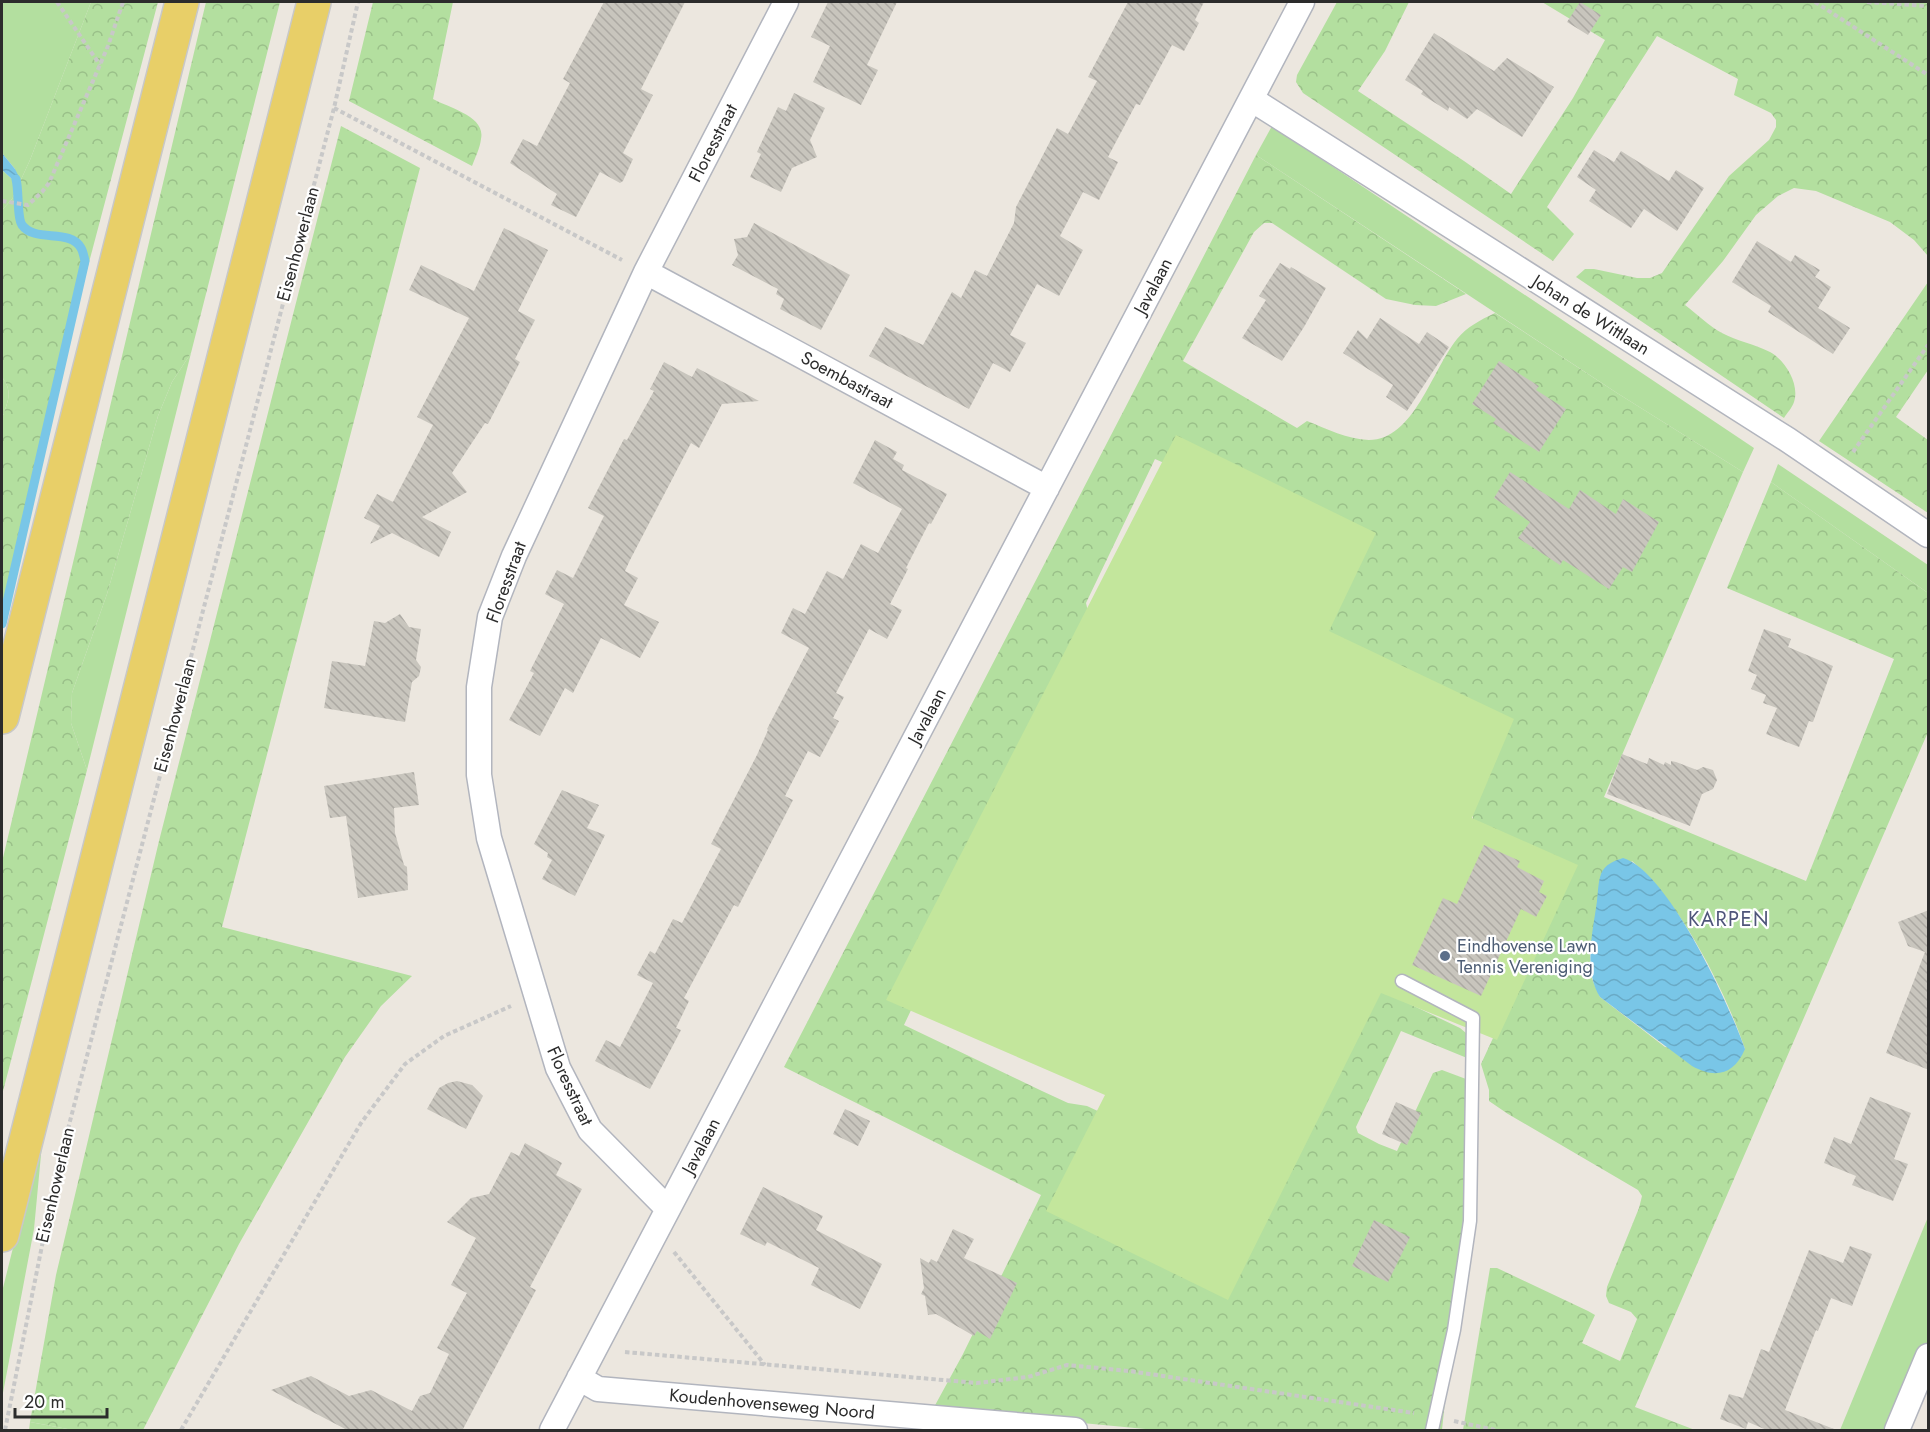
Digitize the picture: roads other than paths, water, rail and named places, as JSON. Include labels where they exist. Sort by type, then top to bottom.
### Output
[{"type":"main road","points":[[2,717],[182,2]]},
{"type":"main road","points":[[2,1235],[314,2]]},
{"type":"street","name":"Floresstraat","points":[[668,1209],[590,1130],[558,1068],[534,995],[489,838],[479,775],[479,687],[490,617],[514,556],[646,272],[786,2]]},
{"type":"street","name":"Javalaan","points":[[552,1431],[1302,2]]},
{"type":"street","name":"Johan de Wittlaan","points":[[1251,99],[1788,440],[1929,535]]},
{"type":"street","name":"Soembastraat","points":[[646,272],[1047,488]]},
{"type":"street","points":[[1897,1431],[1929,1356]]},
{"type":"street","name":"Koudenhovenseweg Noord","points":[[579,1378],[598,1389],[1075,1431]]},
{"type":"lane","points":[[1402,981],[1473,1018],[1470,1221],[1454,1330],[1432,1431]]},
{"type":"water","points":[[2,153],[19,177],[13,180],[2,170]]},
{"type":"water","points":[[1623,858],[1641,868],[1659,887],[1677,912],[1726,1002],[1745,1049],[1741,1058],[1723,1072],[1708,1072],[1692,1066],[1600,997],[1592,975],[1591,963],[1599,880],[1607,865]]},
{"type":"waterway","points":[[2,624],[85,261],[82,249],[76,242],[69,238],[35,233],[22,225],[19,216],[16,179]]},
{"type":"place","name":"Eindhovense Lawn Tennis Vereniging","points":[[1445,956]]},
{"type":"district","name":"KARPEN","points":[[1729,919]]}]
